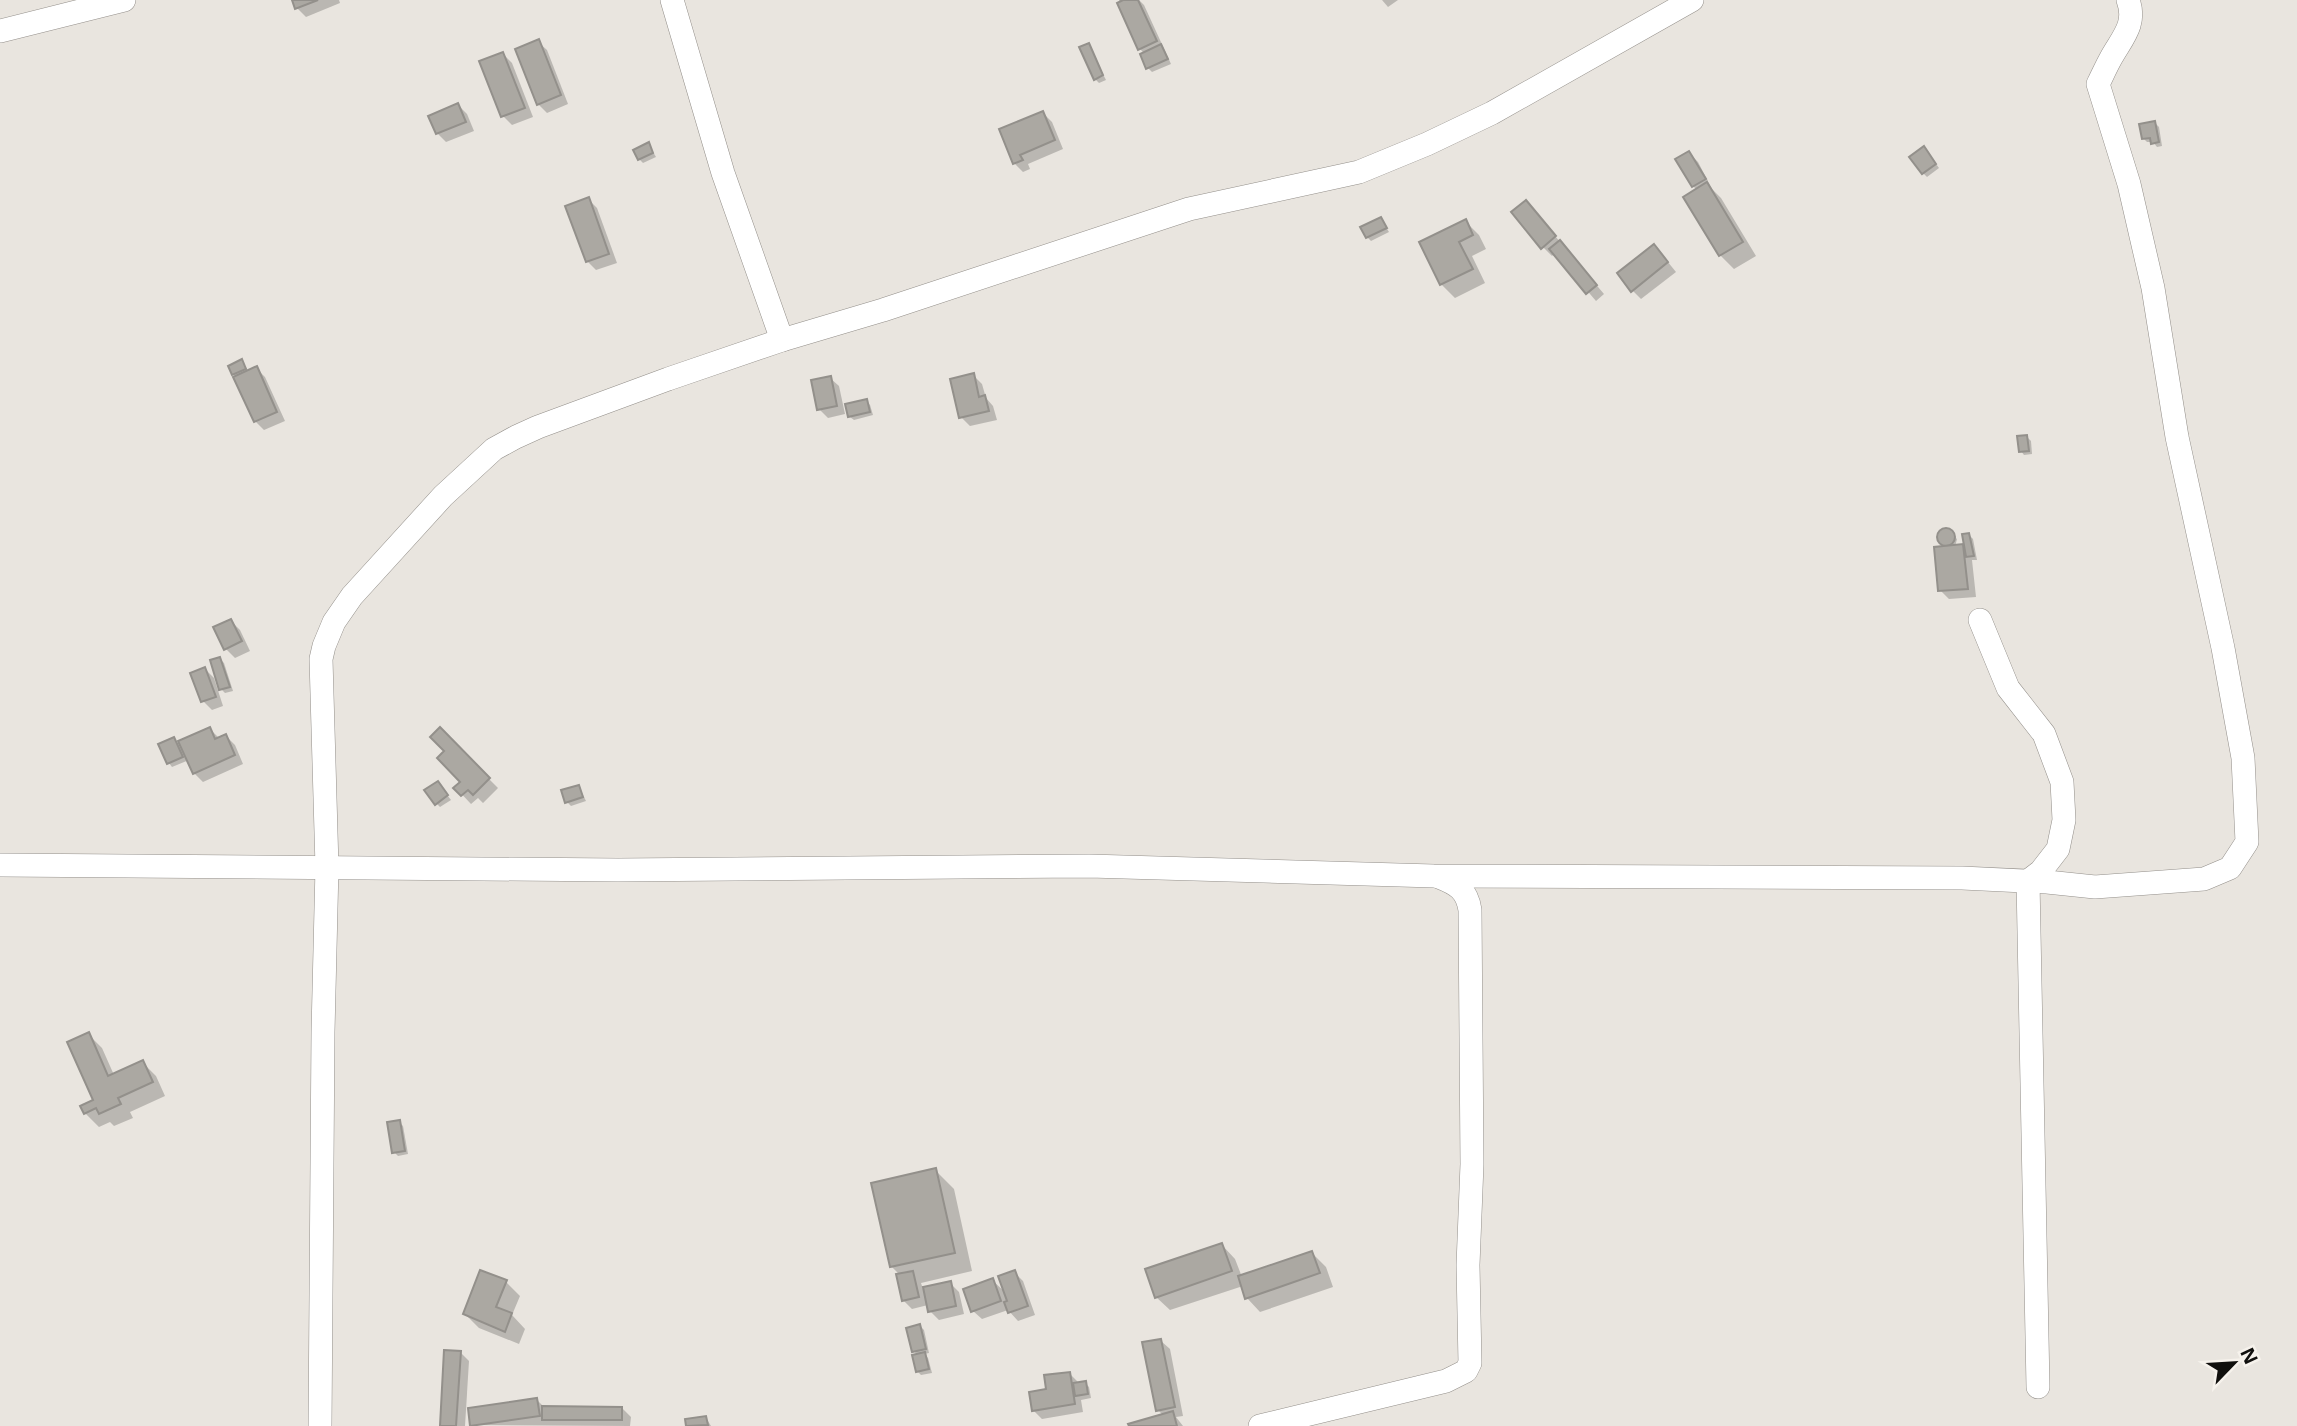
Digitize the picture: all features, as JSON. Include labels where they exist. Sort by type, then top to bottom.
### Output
[{"type":"street","points":[[0,31],[124,0]]},
{"type":"street","points":[[672,0],[723,173],[782,340]]},
{"type":"street","points":[[320,1426],[327,867],[321,659],[334,622],[352,596],[443,496],[494,449],[538,427],[782,340],[883,310],[1189,209],[1359,172],[1492,113],[1692,0]]},
{"type":"street","points":[[0,865],[632,870],[1089,866],[1434,876],[1962,878],[2095,887],[2204,879],[2230,868],[2248,842],[2243,758],[2178,436],[2153,288],[2129,184],[2098,84],[2127,33],[2132,10],[2127,0]]},
{"type":"street","points":[[1980,620],[2008,688],[2044,734],[2062,782],[2064,820],[2058,849],[2041,871],[2028,881]]},
{"type":"street","points":[[1260,1426],[1446,1381],[1466,1371],[1470,1363],[1470,910],[1469,900],[1459,887],[1434,876]]},
{"type":"street","points":[[2028,881],[2038,1387]]},
{"type":"building","points":[[292,0],[318,0],[295,9]]},
{"type":"building","points":[[1123,0],[1138,0],[1157,41],[1138,50],[1117,3]]},
{"type":"building","points":[[539,39],[561,95],[537,105],[515,49]]},
{"type":"building","points":[[1089,43],[1103,75],[1094,80],[1079,47]]},
{"type":"building","points":[[1161,44],[1168,59],[1146,69],[1140,54]]},
{"type":"building","points":[[503,52],[525,108],[501,117],[479,61]]},
{"type":"building","points":[[458,103],[466,122],[436,134],[428,116]]},
{"type":"building","points":[[1043,111],[1055,140],[1020,155],[1023,160],[1013,164],[999,129]]},
{"type":"building","points":[[2155,121],[2159,142],[2151,144],[2150,138],[2142,139],[2139,124]]},
{"type":"building","points":[[649,142],[653,153],[638,160],[633,150]]},
{"type":"building","points":[[1924,146],[1936,164],[1922,174],[1909,157]]},
{"type":"building","points":[[1689,151],[1706,179],[1692,187],[1675,159]]},
{"type":"building","points":[[1707,182],[1743,242],[1719,256],[1683,197]]},
{"type":"building","points":[[589,197],[609,254],[586,262],[565,206]]},
{"type":"building","points":[[1526,200],[1556,236],[1541,249],[1511,212]]},
{"type":"building","points":[[1381,217],[1387,228],[1366,238],[1360,227]]},
{"type":"building","points":[[1466,219],[1473,235],[1459,242],[1473,269],[1440,285],[1419,242]]},
{"type":"building","points":[[1560,240],[1597,285],[1586,294],[1549,249]]},
{"type":"building","points":[[1654,244],[1668,262],[1631,292],[1617,273]]},
{"type":"building","points":[[242,359],[246,369],[232,375],[228,366]]},
{"type":"building","points":[[257,366],[277,412],[254,422],[233,377]]},
{"type":"building","points":[[974,373],[979,397],[985,395],[989,411],[959,418],[950,379]]},
{"type":"building","points":[[831,376],[837,406],[817,410],[811,380]]},
{"type":"building","points":[[867,399],[870,412],[848,417],[845,404]]},
{"type":"building","points":[[2027,435],[2029,451],[2019,452],[2017,436]]},
{"type":"building","points":[[1946,528],[1952,531],[1955,537],[1952,543],[1946,546],[1940,543],[1937,537],[1940,531]]},
{"type":"building","points":[[1969,533],[1974,556],[1966,557],[1962,534]]},
{"type":"building","points":[[1963,544],[1968,589],[1938,591],[1934,547]]},
{"type":"building","points":[[231,619],[242,641],[224,650],[213,627]]},
{"type":"building","points":[[220,657],[230,687],[219,690],[210,660]]},
{"type":"building","points":[[205,667],[216,697],[201,702],[190,673]]},
{"type":"building","points":[[210,727],[215,739],[226,734],[235,755],[193,774],[178,741]]},
{"type":"building","points":[[440,727],[490,778],[473,795],[468,790],[461,796],[453,788],[460,782],[437,758],[444,751],[430,737]]},
{"type":"building","points":[[174,737],[183,757],[167,764],[158,744]]},
{"type":"building","points":[[438,781],[448,795],[435,805],[424,790]]},
{"type":"building","points":[[579,785],[583,797],[565,803],[561,790]]},
{"type":"building","points":[[89,1032],[108,1076],[143,1060],[153,1082],[118,1098],[121,1104],[99,1114],[96,1108],[84,1114],[80,1106],[93,1100],[67,1042]]},
{"type":"building","points":[[400,1120],[405,1151],[392,1153],[387,1122]]},
{"type":"building","points":[[936,1168],[955,1253],[890,1267],[871,1183]]},
{"type":"building","points":[[1222,1243],[1232,1271],[1155,1298],[1145,1269]]},
{"type":"building","points":[[1312,1251],[1320,1273],[1245,1299],[1238,1276]]},
{"type":"building","points":[[480,1270],[507,1280],[496,1307],[512,1313],[505,1332],[463,1314]]},
{"type":"building","points":[[1015,1270],[1028,1306],[1008,1313],[1004,1302],[1007,1301],[998,1276]]},
{"type":"building","points":[[913,1271],[919,1297],[902,1301],[896,1274]]},
{"type":"building","points":[[993,1278],[1001,1301],[971,1312],[963,1289]]},
{"type":"building","points":[[951,1281],[956,1306],[928,1312],[923,1287]]},
{"type":"building","points":[[920,1324],[926,1349],[912,1352],[906,1328]]},
{"type":"building","points":[[1161,1339],[1175,1407],[1156,1411],[1142,1342]]},
{"type":"building","points":[[444,1350],[461,1351],[456,1426],[440,1426]]},
{"type":"building","points":[[925,1352],[929,1369],[916,1372],[912,1355]]},
{"type":"building","points":[[1070,1372],[1075,1404],[1032,1411],[1029,1392],[1046,1389],[1044,1375]]},
{"type":"building","points":[[1086,1381],[1088,1394],[1075,1396],[1073,1383]]},
{"type":"building","points":[[537,1398],[540,1416],[470,1426],[468,1408]]},
{"type":"building","points":[[542,1406],[622,1407],[622,1420],[542,1420]]},
{"type":"building","points":[[1173,1411],[1177,1426],[1128,1424]]},
{"type":"building","points":[[706,1416],[708,1425],[686,1426],[685,1419]]}]
